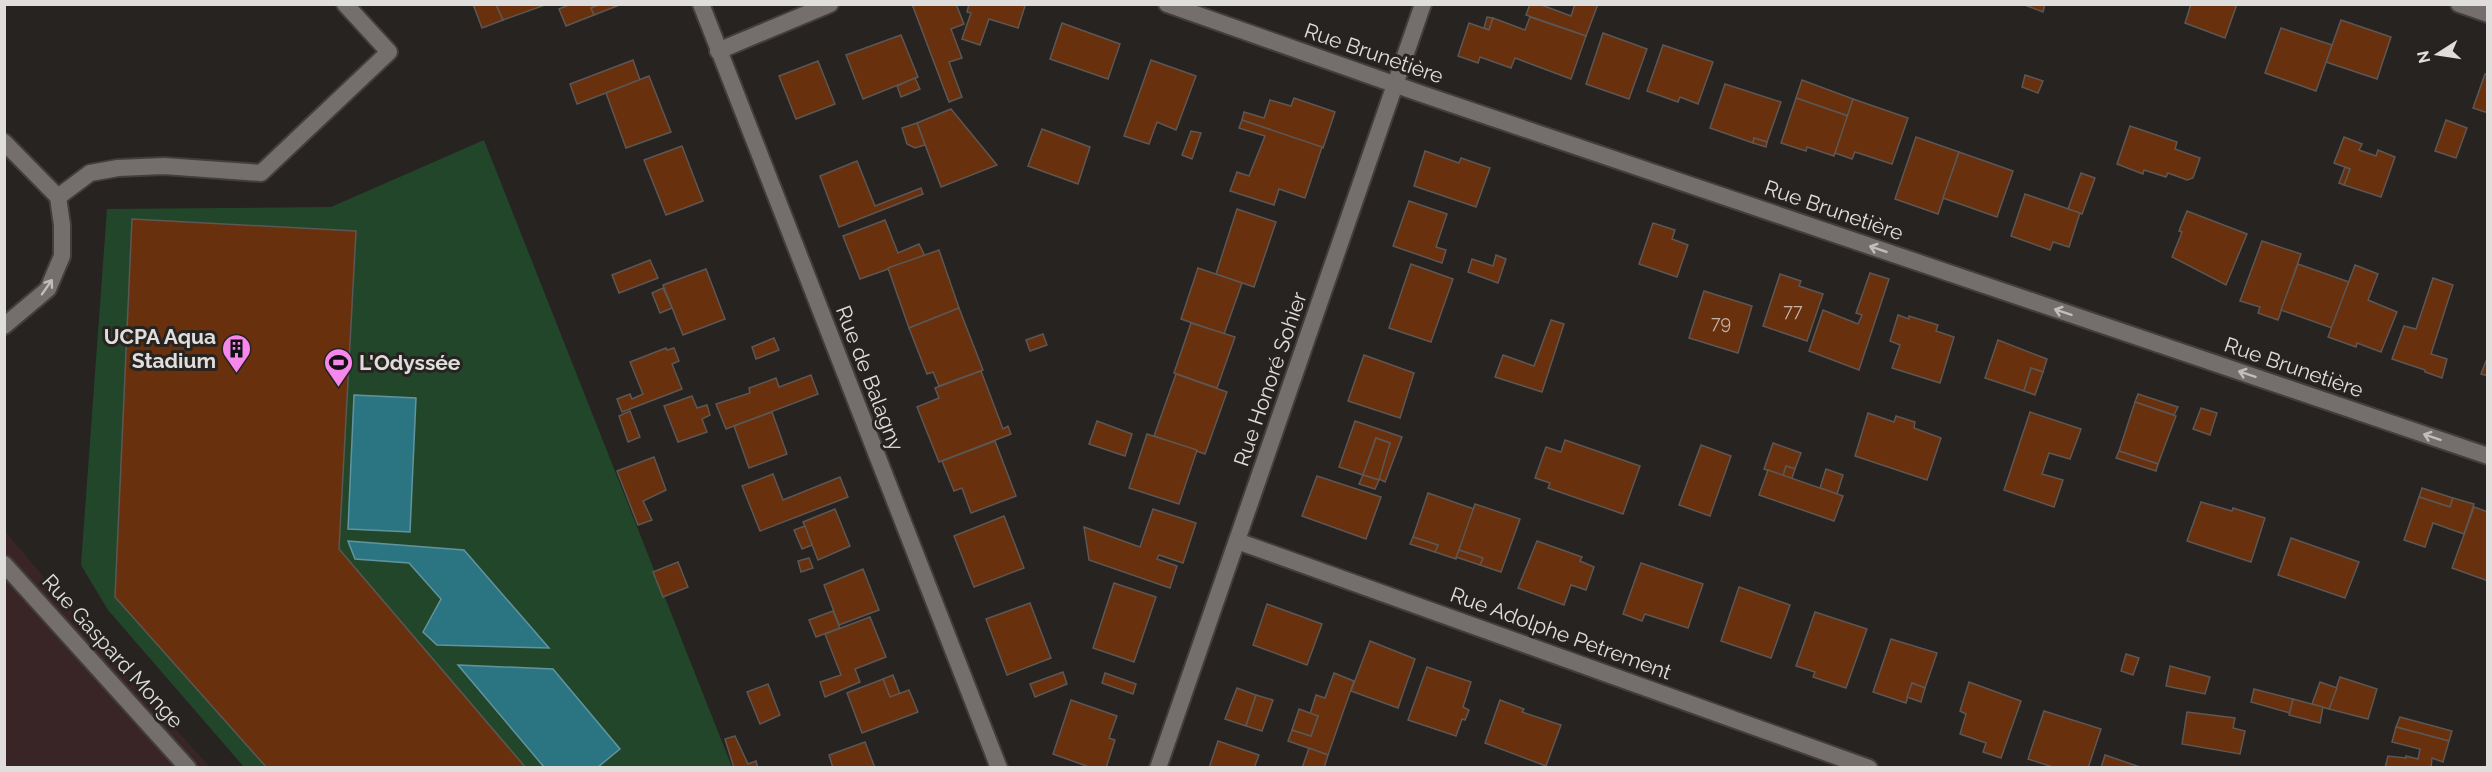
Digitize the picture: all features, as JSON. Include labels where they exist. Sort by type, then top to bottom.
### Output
[{"type":"street","points":[[58,197],[90,172],[118,168],[164,166],[261,173],[389,52],[345,4]]},
{"type":"street","name":"Rue de Balagny","points":[[701,4],[999,768]]},
{"type":"street","points":[[718,51],[830,4]]},
{"type":"street","name":"Rue Brunetière","points":[[1167,4],[1396,85],[2487,456]]},
{"type":"street","name":"Rue Honoré Sohier","points":[[1158,768],[1423,4]]},
{"type":"street","points":[[2459,4],[2487,14]]},
{"type":"street","points":[[4,142],[58,197],[62,225],[62,256],[48,289],[4,326]]},
{"type":"street","name":"Rue Adolphe Petrement","points":[[1237,541],[1869,768]]},
{"type":"street","name":"Rue Gaspard Monge","points":[[4,564],[188,768]]},
{"type":"shaded area","points":[[4,530],[129,678],[210,767],[5,767]]},
{"type":"green space","name":"L'Odyssée","points":[[484,140],[732,767],[244,767],[108,610],[81,565],[107,209],[331,207]]},
{"type":"water","points":[[354,395],[416,398],[410,532],[348,529]]},
{"type":"water","points":[[348,541],[464,550],[549,648],[437,645],[423,632],[441,599],[409,563],[355,559]]},
{"type":"water","points":[[458,665],[553,669],[620,749],[598,767],[544,767]]},
{"type":"building","points":[[473,4],[496,4],[503,20],[482,28]]},
{"type":"building","points":[[496,4],[545,4],[545,5],[503,20]]},
{"type":"building","points":[[571,4],[601,4],[591,8],[594,15],[566,26],[559,9]]},
{"type":"building","points":[[601,4],[622,4],[594,15],[591,8]]},
{"type":"building","points":[[912,4],[956,4],[964,24],[951,29],[962,58],[949,62],[962,97],[949,102]]},
{"type":"building","points":[[969,4],[1020,4],[1025,6],[1018,28],[989,19],[980,45],[962,39],[971,13],[967,12]]},
{"type":"building","points":[[1530,4],[1539,4],[1571,16],[1575,4],[1598,4],[1586,36],[1526,15]]},
{"type":"building","points":[[2022,4],[2045,4],[2043,12]]},
{"type":"building","points":[[2191,4],[2237,4],[2225,38],[2185,23]]},
{"type":"building","points":[[1487,17],[1493,18],[1489,30],[1484,28]]},
{"type":"building","points":[[1530,17],[1586,36],[1571,79],[1515,58],[1511,68],[1480,57],[1478,63],[1458,56],[1469,23],[1489,30],[1493,18],[1525,30]]},
{"type":"building","points":[[2341,20],[2391,37],[2377,79],[2326,62]]},
{"type":"building","points":[[1062,23],[1120,44],[1108,79],[1050,59]]},
{"type":"building","points":[[2281,28],[2332,45],[2316,91],[2265,73]]},
{"type":"building","points":[[1603,33],[1647,49],[1629,99],[1586,84]]},
{"type":"building","points":[[901,35],[918,77],[863,99],[846,55]]},
{"type":"building","points":[[1663,45],[1713,62],[1698,104],[1680,97],[1678,102],[1647,91]]},
{"type":"building","points":[[633,60],[640,80],[577,104],[570,84]]},
{"type":"building","points":[[1151,60],[1196,76],[1176,130],[1157,122],[1149,144],[1124,136]]},
{"type":"building","points":[[818,61],[835,104],[796,119],[779,76]]},
{"type":"building","points":[[2485,74],[2488,75],[2488,113],[2473,108]]},
{"type":"building","points":[[2025,75],[2043,81],[2038,93],[2022,87]]},
{"type":"building","points":[[649,76],[671,132],[626,148],[606,93]]},
{"type":"building","points":[[915,78],[920,89],[901,97],[897,86]]},
{"type":"building","points":[[1802,80],[1853,99],[1848,116],[1796,98]]},
{"type":"building","points":[[1725,84],[1781,102],[1767,142],[1754,138],[1753,143],[1710,128]]},
{"type":"building","points":[[1294,98],[1335,112],[1323,148],[1242,120],[1244,112],[1264,118],[1270,100],[1291,106]]},
{"type":"building","points":[[1796,98],[1848,116],[1834,156],[1807,147],[1806,151],[1781,143]]},
{"type":"building","points":[[1853,99],[1908,118],[1892,164],[1855,152],[1852,159],[1835,153]]},
{"type":"building","points":[[951,109],[997,165],[941,187],[917,123]]},
{"type":"building","points":[[1242,120],[1322,147],[1305,198],[1279,189],[1274,205],[1230,191],[1237,172],[1249,176],[1265,136],[1239,128]]},
{"type":"building","points":[[2446,120],[2467,128],[2456,158],[2435,151]]},
{"type":"building","points":[[917,123],[925,145],[915,148],[907,144],[902,128]]},
{"type":"building","points":[[2130,126],[2177,142],[2175,149],[2200,158],[2193,178],[2187,180],[2168,173],[2166,177],[2144,170],[2143,174],[2117,164]]},
{"type":"building","points":[[1042,129],[1090,147],[1078,184],[1028,166]]},
{"type":"building","points":[[1191,131],[1201,133],[1192,159],[1182,155]]},
{"type":"building","points":[[1916,137],[1959,152],[1938,214],[1895,199]]},
{"type":"building","points":[[2344,137],[2362,144],[2359,150],[2376,156],[2378,150],[2395,157],[2381,197],[2344,185],[2350,169],[2334,163]]},
{"type":"building","points":[[1754,138],[1767,142],[1766,147],[1753,143]]},
{"type":"building","points":[[682,146],[703,201],[666,215],[644,160]]},
{"type":"building","points":[[1425,151],[1459,163],[1461,158],[1490,168],[1476,207],[1414,186]]},
{"type":"building","points":[[1959,152],[2013,171],[1997,217],[1943,198]]},
{"type":"building","points":[[857,161],[875,206],[921,188],[923,194],[839,227],[820,176]]},
{"type":"building","points":[[2345,167],[2350,169],[2344,185],[2339,183]]},
{"type":"building","points":[[2081,173],[2095,178],[2082,214],[2068,209]]},
{"type":"building","points":[[2025,194],[2080,213],[2069,247],[2053,242],[2050,250],[2011,236]]},
{"type":"building","points":[[1409,201],[1447,214],[1436,247],[1446,250],[1442,263],[1393,246]]},
{"type":"building","points":[[1237,209],[1276,222],[1254,287],[1216,274]]},
{"type":"building","points":[[2187,211],[2247,234],[2226,285],[2172,257]]},
{"type":"building","name":"UCPA Aqua Stadium","points":[[132,219],[356,231],[339,549],[526,768],[267,768],[115,597]]},
{"type":"building","points":[[885,220],[898,253],[919,244],[925,256],[860,279],[843,236]]},
{"type":"building","points":[[1653,223],[1675,230],[1672,239],[1688,245],[1677,277],[1639,264]]},
{"type":"building","points":[[2262,241],[2301,254],[2278,320],[2258,313],[2260,307],[2240,301]]},
{"type":"building","points":[[939,250],[959,308],[909,328],[888,268]]},
{"type":"building","points":[[1496,255],[1506,259],[1498,283],[1468,272],[1472,259],[1493,266]]},
{"type":"building","points":[[650,260],[658,278],[619,293],[612,275]]},
{"type":"building","points":[[1411,264],[1453,279],[1431,342],[1389,328]]},
{"type":"building","points":[[2298,264],[2349,282],[2332,328],[2281,310]]},
{"type":"building","points":[[2355,265],[2378,274],[2368,300],[2397,312],[2381,352],[2357,343],[2356,347],[2328,337]]},
{"type":"building","points":[[1198,268],[1242,283],[1224,334],[1181,319]]},
{"type":"building","points":[[706,269],[725,319],[683,335],[663,285]]},
{"type":"building","points":[[1870,273],[1889,279],[1859,370],[1809,351],[1823,310],[1858,324],[1862,315],[1856,313]]},
{"type":"building","points":[[1780,274],[1801,281],[1799,286],[1823,294],[1807,341],[1763,326]]},
{"type":"building","points":[[2433,278],[2453,285],[2431,354],[2447,359],[2442,378],[2392,359],[2404,326],[2416,329]]},
{"type":"building","points":[[663,288],[672,308],[660,313],[652,293]]},
{"type":"building","points":[[1704,291],[1752,306],[1738,353],[1689,338]]},
{"type":"building","points":[[959,308],[983,370],[939,386],[933,372],[927,374],[909,328]]},
{"type":"building","points":[[1898,315],[1938,325],[1936,331],[1954,337],[1940,383],[1892,368],[1900,345],[1890,341]]},
{"type":"building","points":[[1551,320],[1564,324],[1542,392],[1495,377],[1503,355],[1534,366]]},
{"type":"building","points":[[1191,323],[1235,337],[1217,388],[1174,373]]},
{"type":"building","points":[[1043,334],[1047,345],[1030,351],[1026,340]]},
{"type":"building","points":[[774,338],[779,350],[756,359],[752,347]]},
{"type":"building","points":[[1998,340],[2047,359],[2043,372],[2031,368],[2024,391],[1985,378]]},
{"type":"building","points":[[666,348],[667,350],[674,348],[679,361],[672,364],[682,389],[622,412],[617,399],[630,394],[632,399],[643,394],[630,362]]},
{"type":"building","points":[[1364,355],[1414,373],[1400,418],[1348,401]]},
{"type":"building","points":[[2488,356],[2488,376],[2481,374]]},
{"type":"building","points":[[2031,368],[2043,372],[2035,395],[2024,391]]},
{"type":"building","points":[[981,371],[1003,429],[1008,426],[1011,434],[939,462],[917,407],[939,398],[935,388]]},
{"type":"building","points":[[1176,374],[1227,392],[1205,454],[1154,436]]},
{"type":"building","points":[[811,375],[818,394],[726,429],[716,404],[750,393],[749,388],[776,378],[779,387]]},
{"type":"building","points":[[2138,394],[2178,407],[2174,415],[2135,402]]},
{"type":"building","points":[[692,396],[697,408],[707,405],[710,415],[702,419],[707,432],[678,442],[664,406]]},
{"type":"building","points":[[2135,402],[2176,416],[2158,464],[2119,451]]},
{"type":"building","points":[[2201,408],[2217,413],[2210,435],[2193,429]]},
{"type":"building","points":[[630,411],[640,437],[628,442],[619,416]]},
{"type":"building","points":[[772,412],[787,454],[749,468],[734,426]]},
{"type":"building","points":[[2030,412],[2081,429],[2070,459],[2049,453],[2042,474],[2063,480],[2054,507],[2004,490]]},
{"type":"building","points":[[1868,413],[1894,422],[1896,416],[1915,422],[1914,428],[1941,438],[1927,480],[1855,456]]},
{"type":"building","points":[[1097,421],[1132,434],[1125,456],[1089,444]]},
{"type":"building","points":[[1355,421],[1402,437],[1385,482],[1377,478],[1390,443],[1376,438],[1363,475],[1339,467]]},
{"type":"building","points":[[1147,434],[1197,450],[1179,504],[1129,488]]},
{"type":"building","points":[[1376,438],[1390,443],[1379,480],[1363,475]]},
{"type":"building","points":[[1565,440],[1640,466],[1623,514],[1548,488],[1550,483],[1535,478],[1546,447],[1561,452]]},
{"type":"building","points":[[995,441],[1016,496],[971,513],[962,488],[954,491],[942,461]]},
{"type":"building","points":[[1773,443],[1801,453],[1795,469],[1786,466],[1783,476],[1764,469]]},
{"type":"building","points":[[1701,445],[1731,456],[1710,516],[1679,505]]},
{"type":"building","points":[[2119,451],[2158,464],[2156,471],[2116,458]]},
{"type":"building","points":[[654,457],[666,490],[643,501],[652,520],[638,525],[617,471]]},
{"type":"building","points":[[1786,466],[1795,469],[1792,478],[1783,476]]},
{"type":"building","points":[[1826,469],[1843,475],[1837,494],[1820,488]]},
{"type":"building","points":[[1768,470],[1843,496],[1834,521],[1759,495]]},
{"type":"building","points":[[773,474],[783,500],[840,477],[848,497],[760,531],[742,486]]},
{"type":"building","points":[[1363,475],[1379,480],[1375,489],[1359,484]]},
{"type":"building","points":[[1317,476],[1381,497],[1366,539],[1302,516]]},
{"type":"building","points":[[2422,488],[2453,498],[2450,507],[2419,497]]},
{"type":"building","points":[[1428,493],[1474,509],[1456,559],[1435,552],[1438,545],[1413,537]]},
{"type":"building","points":[[2419,497],[2450,507],[2453,498],[2474,504],[2464,534],[2433,523],[2425,547],[2404,540]]},
{"type":"building","points":[[2201,502],[2232,511],[2233,508],[2265,518],[2251,562],[2187,541]]},
{"type":"building","points":[[1475,504],[1520,519],[1501,572],[1480,565],[1483,558],[1459,550]]},
{"type":"building","points":[[2474,507],[2488,512],[2488,581],[2452,568]]},
{"type":"building","points":[[835,509],[850,546],[818,560],[803,522]]},
{"type":"building","points":[[1153,509],[1196,523],[1183,563],[1159,555],[1157,559],[1177,566],[1170,588],[1089,560],[1084,527],[1140,547]]},
{"type":"building","points":[[1004,516],[1024,568],[974,587],[954,536]]},
{"type":"building","points":[[805,526],[812,545],[802,549],[794,530]]},
{"type":"building","points":[[1413,537],[1438,545],[1435,552],[1410,544]]},
{"type":"building","points":[[2291,538],[2359,562],[2345,598],[2278,575]]},
{"type":"building","points":[[1537,541],[1582,557],[1580,561],[1594,567],[1586,590],[1571,585],[1564,605],[1518,588]]},
{"type":"building","points":[[1459,550],[1483,558],[1480,565],[1456,557]]},
{"type":"building","points":[[809,558],[813,568],[801,572],[798,561]]},
{"type":"building","points":[[678,562],[688,587],[663,597],[653,572]]},
{"type":"building","points":[[1641,563],[1703,584],[1688,628],[1645,614],[1642,621],[1623,614]]},
{"type":"building","points":[[863,569],[879,610],[839,625],[824,585]]},
{"type":"building","points":[[1114,583],[1156,597],[1134,662],[1093,648]]},
{"type":"building","points":[[1739,587],[1790,605],[1771,658],[1721,641]]},
{"type":"building","points":[[1030,603],[1051,658],[1007,675],[986,619]]},
{"type":"building","points":[[1267,604],[1322,624],[1307,665],[1253,645]]},
{"type":"building","points":[[833,611],[840,628],[816,637],[809,620]]},
{"type":"building","points":[[1815,612],[1867,629],[1846,688],[1813,677],[1815,672],[1796,666]]},
{"type":"building","points":[[870,617],[886,657],[855,669],[860,682],[825,697],[820,682],[841,675],[825,634]]},
{"type":"building","points":[[1891,639],[1937,653],[1925,688],[1912,683],[1906,703],[1873,692]]},
{"type":"building","points":[[1370,641],[1415,659],[1398,708],[1351,691]]},
{"type":"building","points":[[2126,654],[2139,658],[2133,675],[2121,671]]},
{"type":"building","points":[[2170,666],[2210,677],[2205,694],[2166,686]]},
{"type":"building","points":[[1427,667],[1471,682],[1463,707],[1469,710],[1465,720],[1462,719],[1456,736],[1408,720]]},
{"type":"building","points":[[1063,672],[1067,684],[1035,697],[1030,684]]},
{"type":"building","points":[[1105,673],[1136,684],[1133,694],[1102,683]]},
{"type":"building","points":[[1334,673],[1354,681],[1328,755],[1288,741],[1292,730],[1311,736],[1318,716],[1310,714],[1316,695],[1325,698]]},
{"type":"building","points":[[893,675],[900,694],[890,697],[883,679]]},
{"type":"building","points":[[2340,677],[2377,689],[2368,719],[2329,709]]},
{"type":"building","points":[[883,679],[890,697],[909,690],[918,712],[862,733],[847,693]]},
{"type":"building","points":[[1969,682],[2021,701],[2001,758],[1983,752],[1986,743],[1960,734],[1966,714],[1960,711]]},
{"type":"building","points":[[2320,682],[2337,688],[2329,709],[2312,704]]},
{"type":"building","points":[[1912,683],[1925,688],[1921,702],[1907,697]]},
{"type":"building","points":[[768,684],[780,715],[760,724],[747,692]]},
{"type":"building","points":[[1237,688],[1256,695],[1246,726],[1225,719]]},
{"type":"building","points":[[2254,689],[2293,699],[2290,713],[2251,702]]},
{"type":"building","points":[[1256,695],[1273,700],[1262,731],[1246,726]]},
{"type":"building","points":[[2293,699],[2323,707],[2320,723],[2289,715]]},
{"type":"building","points":[[1071,700],[1117,716],[1109,738],[1115,740],[1106,768],[1092,768],[1053,754]]},
{"type":"building","points":[[1500,700],[1524,709],[1522,712],[1561,725],[1546,766],[1485,743]]},
{"type":"building","points":[[1299,709],[1318,716],[1311,736],[1292,730]]},
{"type":"building","points":[[2044,711],[2101,729],[2088,768],[2056,768],[2028,759]]},
{"type":"building","points":[[2187,712],[2235,718],[2233,728],[2245,731],[2240,754],[2182,744]]},
{"type":"building","points":[[2400,717],[2452,731],[2449,741],[2396,727]]},
{"type":"building","points":[[2396,727],[2449,741],[2443,762],[2432,758],[2431,768],[2385,768],[2388,756],[2418,759],[2420,749],[2392,742]]},
{"type":"building","points":[[735,736],[748,764],[756,761],[758,768],[734,768],[725,739]]},
{"type":"building","points":[[1218,741],[1259,755],[1254,768],[1209,768]]},
{"type":"building","points":[[865,742],[875,768],[833,768],[829,755]]},
{"type":"building","points":[[1309,748],[1328,755],[1324,768],[1302,768]]},
{"type":"building","points":[[2105,755],[2140,767],[2101,768]]},
{"type":"place","name":"UCPA Aqua Stadium","points":[[237,374]]},
{"type":"place","name":"L'Odyssée","points":[[338,388]]}]
